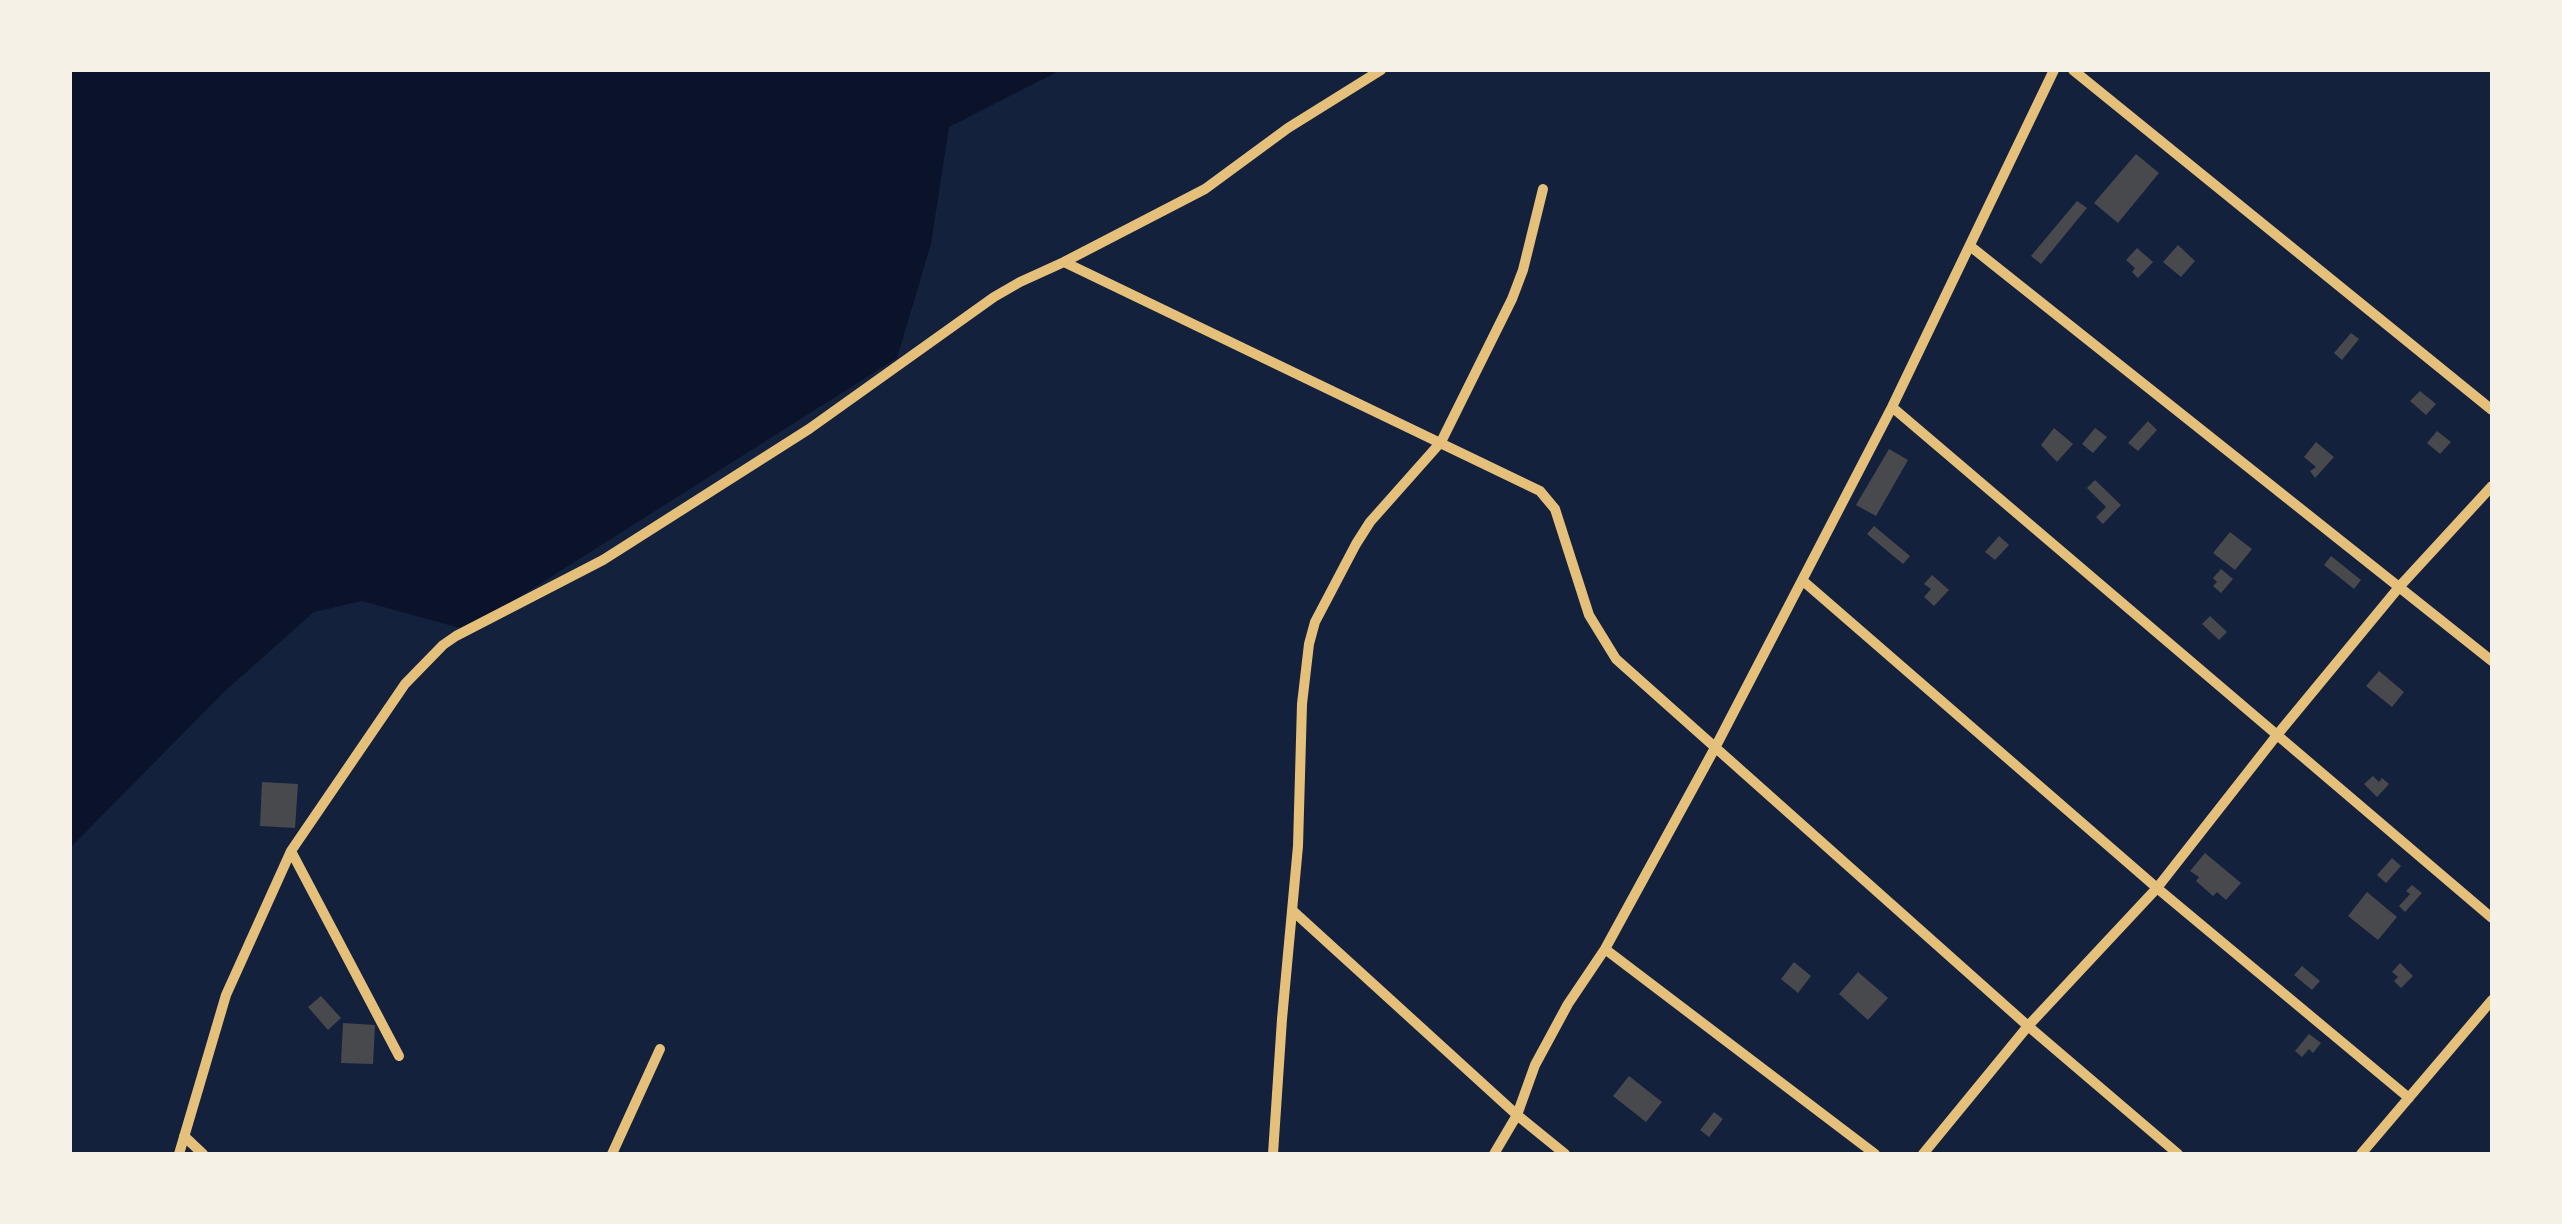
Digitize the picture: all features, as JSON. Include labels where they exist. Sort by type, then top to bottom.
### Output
[{"type":"street","points":[[178,1154],[226,995],[291,850],[406,684],[443,645],[603,560],[809,429],[994,297],[1205,189],[1288,128],[1381,70]]},
{"type":"street","points":[[1494,1154],[1517,1115],[1535,1065],[1568,1004],[1604,950],[1716,746],[1892,407],[2054,70]]},
{"type":"street","points":[[2073,70],[2492,410]]},
{"type":"street","points":[[1273,1154],[1294,911],[1302,704],[1315,622],[1370,522],[1441,442],[1512,299],[1543,190]]},
{"type":"street","points":[[1970,246],[2492,661]]},
{"type":"street","points":[[1064,262],[1540,491],[1554,509],[1588,615],[1616,659],[2028,1026],[2178,1154]]},
{"type":"street","points":[[1892,407],[2492,918]]},
{"type":"street","points":[[1924,1154],[2028,1026],[2157,888],[2276,734],[2400,586],[2492,486]]},
{"type":"street","points":[[1802,580],[2157,888],[2409,1098]]},
{"type":"street","points":[[291,850],[398,1056]]},
{"type":"street","points":[[1294,911],[1564,1154]]},
{"type":"street","points":[[1604,950],[1875,1154]]},
{"type":"street","points":[[2361,1154],[2492,1000]]},
{"type":"street","points":[[612,1154],[660,1049]]},
{"type":"street","points":[[184,1136],[203,1154]]},
{"type":"water","points":[[70,70],[1061,70],[949,127],[931,244],[897,358],[467,630],[362,601],[314,612],[224,692],[70,848]]},
{"type":"building","points":[[2136,154],[2159,173],[2118,223],[2094,203]]},
{"type":"building","points":[[2077,201],[2087,208],[2041,264],[2031,256]]},
{"type":"building","points":[[2178,245],[2195,261],[2181,277],[2163,262]]},
{"type":"building","points":[[2137,248],[2153,262],[2138,278],[2132,272],[2135,268],[2126,260]]},
{"type":"building","points":[[2351,333],[2359,339],[2342,360],[2334,353]]},
{"type":"building","points":[[2420,391],[2436,404],[2426,415],[2410,401]]},
{"type":"building","points":[[2148,421],[2157,430],[2138,451],[2128,443]]},
{"type":"building","points":[[2054,428],[2073,444],[2057,462],[2041,445]]},
{"type":"building","points":[[2095,428],[2107,437],[2093,453],[2082,444]]},
{"type":"building","points":[[2437,431],[2451,442],[2440,454],[2427,443]]},
{"type":"building","points":[[2316,442],[2334,457],[2315,478],[2310,471],[2316,467],[2304,457]]},
{"type":"building","points":[[1889,449],[1908,460],[1876,516],[1856,505]]},
{"type":"building","points":[[2095,480],[2121,505],[2103,524],[2096,517],[2106,507],[2087,488]]},
{"type":"building","points":[[1874,526],[1910,556],[1903,564],[1867,534]]},
{"type":"building","points":[[2230,532],[2252,549],[2235,570],[2213,553]]},
{"type":"building","points":[[1999,536],[2009,545],[1995,560],[1985,552]]},
{"type":"building","points":[[2331,556],[2361,580],[2354,589],[2324,565]]},
{"type":"building","points":[[2221,569],[2233,579],[2221,593],[2213,586],[2217,582],[2213,578]]},
{"type":"building","points":[[1932,575],[1949,590],[1934,606],[1924,597],[1931,589],[1924,584]]},
{"type":"building","points":[[2210,616],[2227,632],[2219,640],[2202,624]]},
{"type":"building","points":[[2379,671],[2404,692],[2392,707],[2366,686]]},
{"type":"building","points":[[2373,776],[2389,784],[2377,797],[2364,784]]},
{"type":"building","points":[[262,782],[298,784],[295,828],[260,826]]},
{"type":"building","points":[[2205,853],[2241,883],[2226,900],[2217,892],[2213,896],[2190,871]]},
{"type":"building","points":[[2392,858],[2401,866],[2386,883],[2377,875]]},
{"type":"building","points":[[2412,885],[2422,893],[2405,912],[2399,906],[2410,894],[2406,891]]},
{"type":"building","points":[[2367,892],[2397,917],[2378,940],[2348,916]]},
{"type":"building","points":[[1794,962],[1811,976],[1798,993],[1781,979]]},
{"type":"building","points":[[2400,963],[2413,976],[2401,988],[2392,972]]},
{"type":"building","points":[[2302,966],[2320,981],[2312,990],[2294,975]]},
{"type":"building","points":[[1858,972],[1888,998],[1868,1020],[1839,994]]},
{"type":"building","points":[[321,996],[341,1018],[328,1030],[308,1007]]},
{"type":"building","points":[[343,1023],[375,1025],[373,1064],[341,1063]]},
{"type":"building","points":[[2309,1034],[2321,1043],[2313,1053],[2309,1049],[2302,1057],[2295,1051]]},
{"type":"building","points":[[1629,1076],[1662,1102],[1646,1122],[1613,1096]]},
{"type":"building","points":[[1714,1112],[1723,1119],[1709,1137],[1700,1130]]}]
